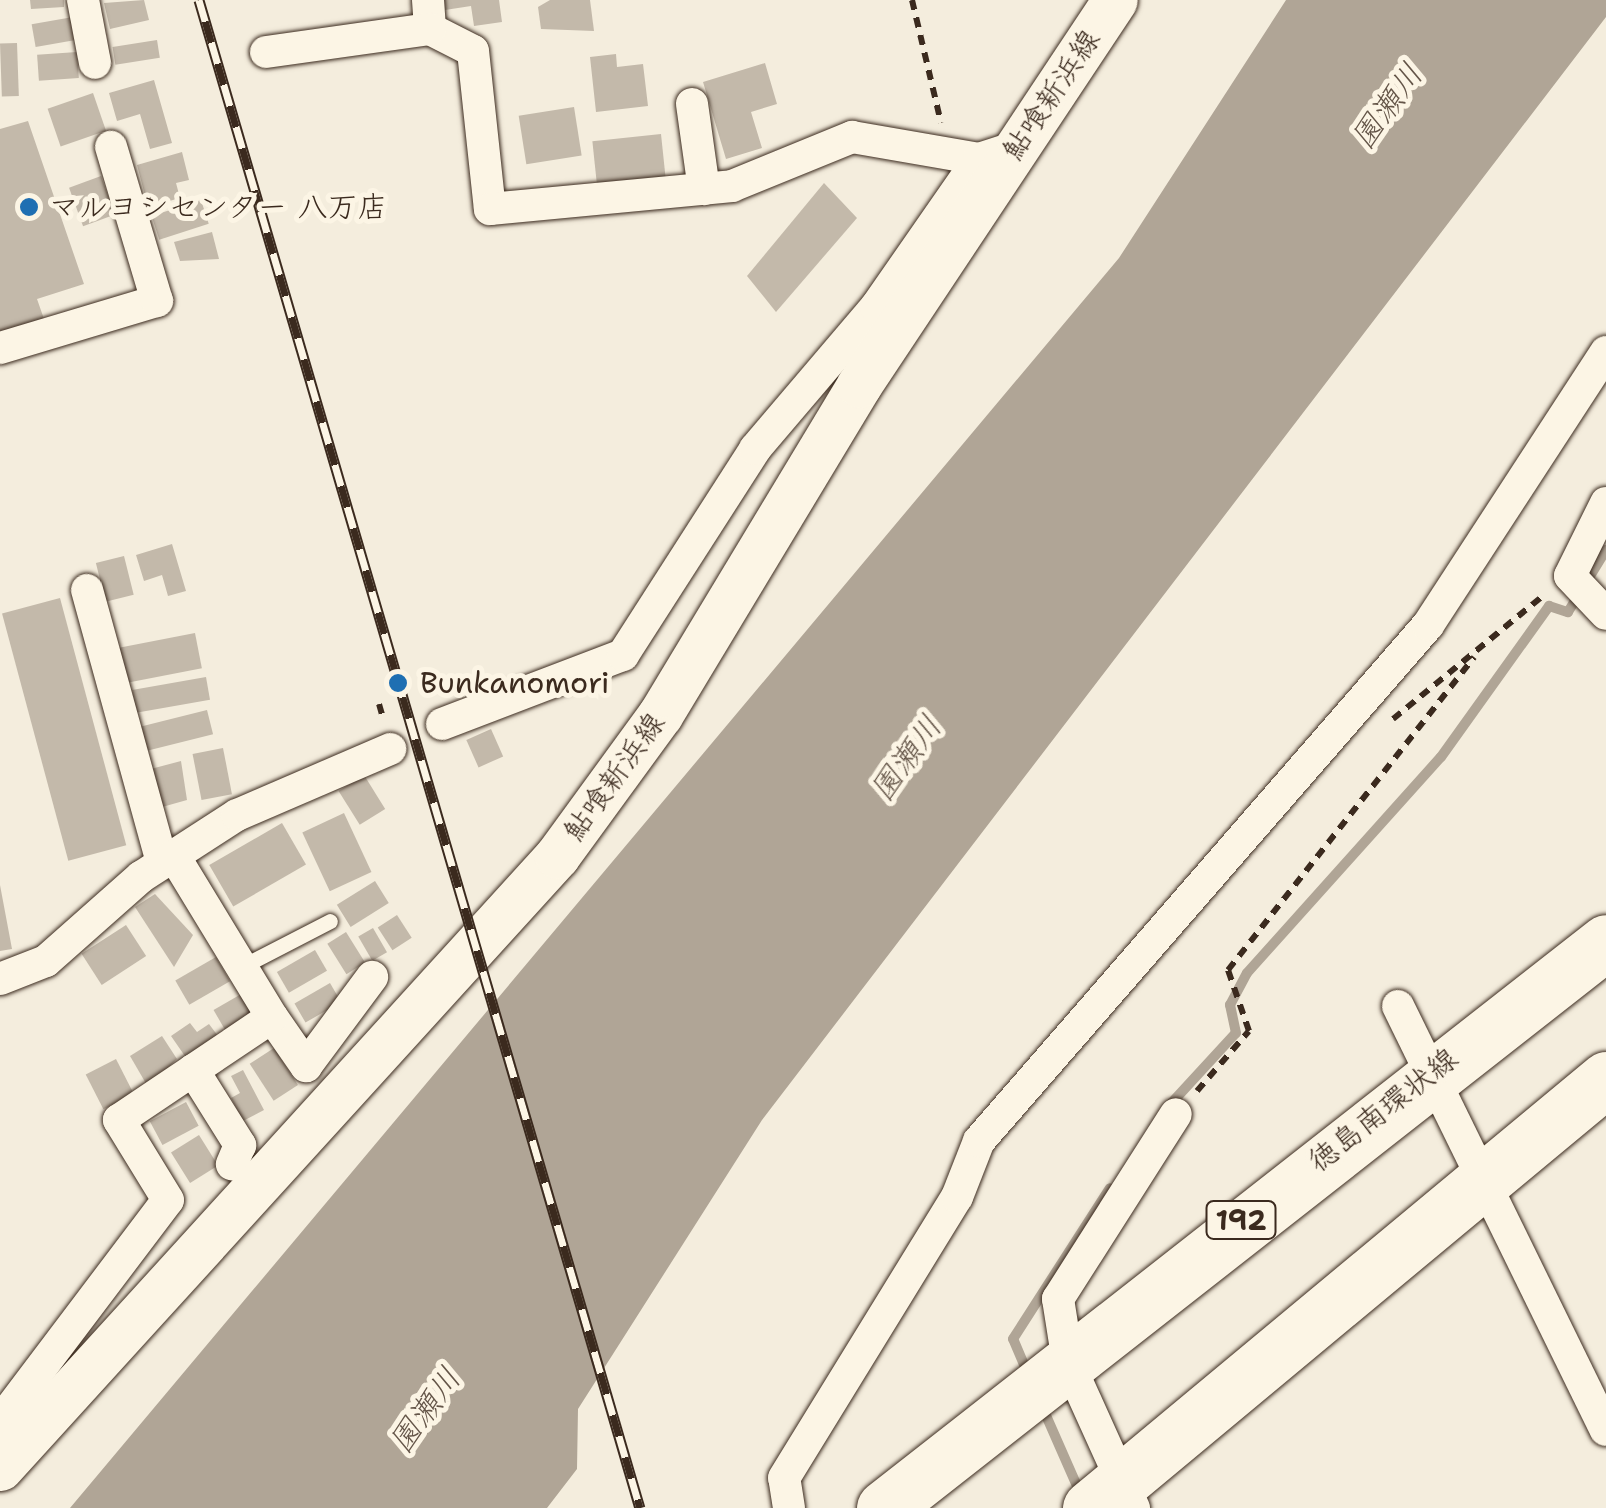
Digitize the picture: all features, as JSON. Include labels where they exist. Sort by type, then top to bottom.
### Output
[{"type":"highway","name":"徳島南環状線","points":[[884,1508],[1429,1073],[1606,942]]},
{"type":"highway","points":[[1115,1499],[1479,1183],[1606,1079]]},
{"type":"main road","name":"鮎喰新浜線","points":[[0,1468],[556,856],[660,715],[859,385],[981,153],[1114,0]]},
{"type":"street","points":[[83,0],[95,63]]},
{"type":"street","points":[[266,52],[429,14],[472,51],[490,209],[704,189],[852,137],[981,153],[876,307],[755,448],[623,655],[442,724]]},
{"type":"street","points":[[692,104],[704,189]]},
{"type":"street","points":[[0,348],[157,302],[110,147]]},
{"type":"street","points":[[789,1508],[784,1478],[957,1197],[979,1141],[1416,640],[1606,352]]},
{"type":"street","points":[[1606,503],[1570,576],[1606,614]]},
{"type":"street","points":[[86,590],[168,860],[306,1066],[372,977]]},
{"type":"street","points":[[0,979],[46,962],[168,860],[237,815],[390,749]]},
{"type":"street","points":[[1398,1006],[1479,1183],[1606,1430]]},
{"type":"street","points":[[0,1422],[168,1200],[119,1120],[272,1016]]},
{"type":"street","points":[[194,1070],[240,1145],[232,1164]]},
{"type":"street","points":[[1115,1499],[1068,1362],[1058,1299],[1176,1114]]},
{"type":"lane","points":[[242,966],[330,922]]},
{"type":"path","points":[[912,0],[981,153]]},
{"type":"path","points":[[1388,723],[1570,576]]},
{"type":"path","points":[[1176,1114],[1249,1031],[1228,970],[1474,656]]},
{"type":"water","name":"園瀬川","points":[[1286,0],[1606,0],[1606,17],[762,1120],[578,1409],[577,1469],[547,1508],[70,1508],[1119,258]]},
{"type":"building","points":[[30,0],[64,0],[64,7],[31,9]]},
{"type":"building","points":[[144,0],[149,20],[110,29],[104,3]]},
{"type":"building","points":[[444,0],[499,0],[502,22],[474,26],[471,6],[445,10]]},
{"type":"building","points":[[550,0],[590,0],[594,31],[541,29],[538,7]]},
{"type":"building","points":[[73,17],[77,40],[36,47],[32,24]]},
{"type":"building","points":[[157,40],[160,58],[115,65],[113,47]]},
{"type":"building","points":[[17,43],[19,96],[2,97],[0,44]]},
{"type":"building","points":[[77,52],[79,78],[39,81],[37,55]]},
{"type":"building","points":[[616,54],[617,67],[643,64],[648,106],[596,112],[590,57]]},
{"type":"building","points":[[765,63],[777,104],[751,112],[762,148],[726,159],[703,82]]},
{"type":"building","points":[[154,80],[172,143],[150,149],[140,114],[117,121],[109,93]]},
{"type":"building","points":[[93,93],[106,131],[61,146],[48,109]]},
{"type":"building","points":[[574,107],[582,155],[526,164],[519,116]]},
{"type":"building","name":"マルヨシセンター 八万店","points":[[28,121],[84,284],[37,299],[44,319],[0,333],[0,129]]},
{"type":"building","points":[[661,134],[666,180],[597,187],[592,141]]},
{"type":"building","points":[[182,152],[189,180],[176,183],[180,198],[148,207],[137,165]]},
{"type":"building","points":[[101,176],[115,215],[83,226],[69,188]]},
{"type":"building","points":[[824,183],[857,218],[776,312],[747,276]]},
{"type":"building","points":[[201,200],[209,224],[159,240],[152,216]]},
{"type":"building","points":[[212,232],[219,259],[180,261],[174,242]]},
{"type":"building","points":[[172,544],[186,591],[168,596],[162,575],[144,581],[136,555]]},
{"type":"building","points":[[124,556],[134,595],[106,602],[96,563]]},
{"type":"building","points":[[60,598],[126,845],[68,861],[2,614]]},
{"type":"building","points":[[195,633],[202,668],[123,684],[116,648]]},
{"type":"building","points":[[206,677],[210,700],[136,713],[132,690]]},
{"type":"building","points":[[207,710],[213,734],[146,751],[140,727]]},
{"type":"building","points":[[491,729],[503,756],[479,767],[466,740]]},
{"type":"building","points":[[223,748],[232,794],[202,800],[193,754]]},
{"type":"building","points":[[181,761],[187,800],[155,809],[147,770]]},
{"type":"building","points":[[364,775],[385,809],[360,825],[339,791]]},
{"type":"building","points":[[344,813],[371,872],[330,891],[302,832]]},
{"type":"building","points":[[282,823],[306,865],[233,907],[209,865]]},
{"type":"building","points":[[375,881],[389,903],[351,927],[337,905]]},
{"type":"building","points":[[0,885],[12,949],[0,951]]},
{"type":"building","points":[[155,894],[193,935],[174,967],[135,907]]},
{"type":"building","points":[[397,915],[412,938],[392,950],[378,928]]},
{"type":"building","points":[[126,925],[146,956],[102,985],[82,954]]},
{"type":"building","points":[[373,928],[387,952],[372,961],[358,936]]},
{"type":"building","points":[[346,932],[365,963],[346,974],[327,944]]},
{"type":"building","points":[[315,950],[327,971],[289,993],[277,972]]},
{"type":"building","points":[[216,957],[230,981],[189,1005],[175,980]]},
{"type":"building","points":[[330,983],[341,1002],[305,1023],[294,1004]]},
{"type":"building","points":[[243,993],[255,1014],[226,1031],[214,1010]]},
{"type":"building","points":[[190,1023],[197,1032],[209,1024],[221,1040],[189,1062],[171,1036]]},
{"type":"building","points":[[162,1036],[177,1059],[148,1087],[130,1056]]},
{"type":"building","points":[[274,1048],[298,1085],[274,1101],[250,1064]]},
{"type":"building","points":[[116,1059],[134,1094],[103,1109],[86,1074]]},
{"type":"building","points":[[243,1070],[264,1110],[243,1121],[231,1098],[240,1093],[231,1076]]},
{"type":"building","points":[[186,1102],[199,1126],[162,1145],[150,1121]]},
{"type":"building","points":[[199,1135],[218,1166],[190,1183],[171,1152]]},
{"type":"waterway","points":[[1166,1109],[1236,1033],[1230,1005],[1247,973],[1441,757],[1549,606],[1568,612],[1606,550]]},
{"type":"waterway","points":[[1028,1374],[1013,1339],[1110,1188]]},
{"type":"waterway","points":[[1041,1404],[1080,1493]]},
{"type":"railway","points":[[199,0],[640,1508]]},
{"type":"place","name":"マルヨシセンター 八万店","points":[[29,207]]},
{"type":"place","name":"Bunkanomori","points":[[398,683]]}]
